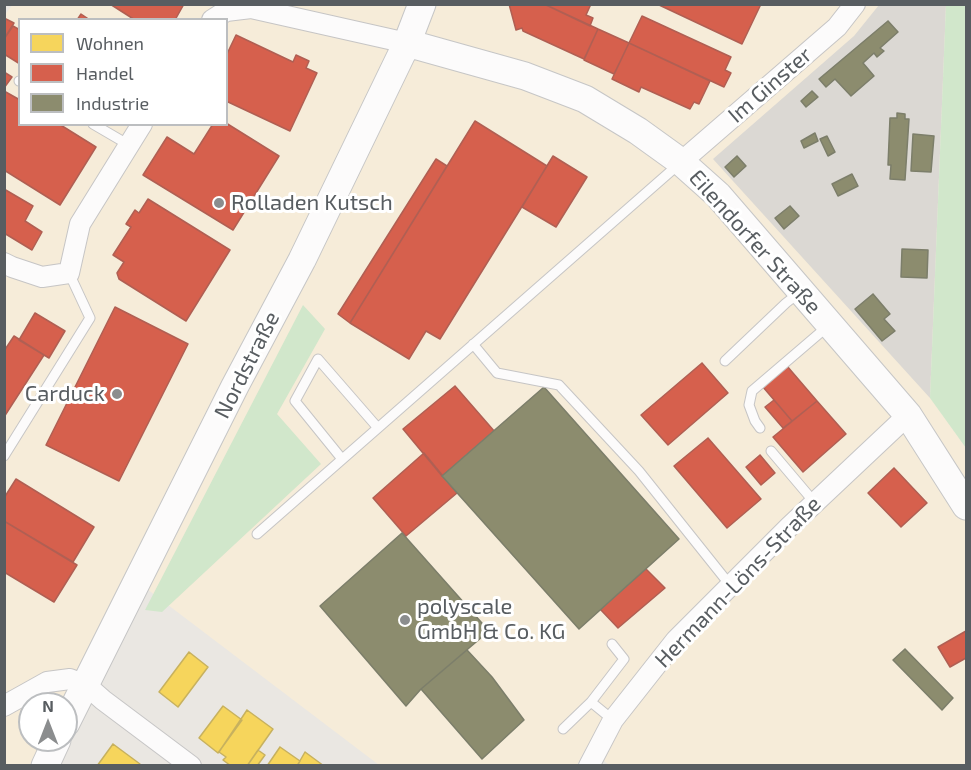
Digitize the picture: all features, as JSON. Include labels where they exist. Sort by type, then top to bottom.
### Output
[{"type":"street","name":"Nordstraße","points":[[78,700],[235,387],[302,260],[407,43],[422,4]]},
{"type":"street","name":"Im Ginster","points":[[681,162],[837,27],[855,4]]},
{"type":"street","points":[[215,18],[226,11],[251,8],[407,43]]},
{"type":"street","name":"Eilendorfer Straße","points":[[407,43],[525,76],[585,99],[638,131],[681,162],[718,195],[908,415],[966,506]]},
{"type":"street","points":[[4,263],[42,276],[69,273],[80,224],[140,126]]},
{"type":"street","name":"Hermann-Löns-Straße","points":[[589,765],[612,720],[676,640],[730,585],[908,415]]},
{"type":"street","points":[[4,706],[53,681],[70,679],[86,685],[191,765]]},
{"type":"lane","points":[[96,126],[129,145]]},
{"type":"lane","points":[[257,534],[681,162]]},
{"type":"lane","points":[[4,456],[90,318],[69,273]]},
{"type":"lane","points":[[725,361],[786,303],[801,292]]},
{"type":"lane","points":[[760,428],[754,421],[749,405],[752,391],[830,325]]},
{"type":"lane","points":[[473,344],[496,373],[558,385],[639,471],[730,585]]},
{"type":"lane","points":[[342,459],[295,401],[318,359],[378,428]]},
{"type":"lane","points":[[771,450],[815,503]]},
{"type":"lane","points":[[563,729],[591,702],[624,659],[612,644]]},
{"type":"lane","points":[[591,702],[612,720]]},
{"type":"shaded area","points":[[13,4],[946,5],[930,397],[966,448],[966,765],[610,766],[587,746],[577,765],[379,765],[147,589],[72,692],[18,692],[18,752],[39,752],[32,765],[5,765],[4,16]]},
{"type":"shaded area","points":[[879,5],[946,5],[930,398],[713,159],[854,36]]},
{"type":"green space","points":[[946,5],[966,5],[966,448],[930,398]]},
{"type":"green space","points":[[303,305],[325,329],[277,414],[321,464],[162,612],[145,610]]},
{"type":"building: Wohnen","points":[[189,652],[208,667],[178,707],[159,692]]},
{"type":"building: Wohnen","points":[[223,706],[242,720],[218,753],[199,738]]},
{"type":"building: Wohnen","points":[[247,710],[273,729],[247,766],[231,766],[223,760],[226,757],[219,752]]},
{"type":"building: Wohnen","points":[[113,744],[140,764],[139,766],[97,766]]},
{"type":"building: Wohnen","points":[[280,747],[300,761],[297,766],[267,766]]},
{"type":"building: Wohnen","points":[[258,750],[265,755],[257,766],[247,766]]},
{"type":"building: Wohnen","points":[[305,752],[324,766],[297,766]]},
{"type":"building: Handel","points":[[110,4],[184,4],[176,18],[132,18]]},
{"type":"building: Handel","points":[[509,4],[544,4],[598,29],[584,59],[523,31],[522,28],[516,30]]},
{"type":"building: Handel","points":[[544,4],[591,4],[586,15],[593,18],[590,26]]},
{"type":"building: Handel","points":[[657,4],[761,4],[742,44]]},
{"type":"building: Handel","points":[[642,16],[731,57],[725,70],[731,73],[724,87],[629,43]]},
{"type":"building: Handel","points":[[4,18],[14,23],[4,39]]},
{"type":"building: Handel","points":[[13,26],[18,29],[18,63],[4,54],[4,39]]},
{"type":"building: Handel","points":[[598,29],[629,43],[614,74],[584,60]]},
{"type":"building: Handel","points":[[236,35],[293,62],[296,55],[309,61],[306,68],[317,73],[290,131],[228,102],[228,52]]},
{"type":"building: Handel","points":[[629,43],[710,81],[699,104],[694,102],[690,109],[641,87],[639,92],[612,79]]},
{"type":"building: Handel","points":[[4,72],[12,77],[4,88]]},
{"type":"building: Handel","points":[[4,91],[18,99],[18,126],[62,126],[96,147],[60,205],[4,170]]},
{"type":"building: Handel","points":[[475,121],[547,166],[440,339],[426,331],[409,359],[350,323]]},
{"type":"building: Handel","name":"Rolladen Kutsch","points":[[228,124],[279,156],[233,230],[143,175],[167,137],[194,154],[212,126]]},
{"type":"building: Handel","points":[[553,156],[587,177],[556,227],[522,207]]},
{"type":"building: Handel","points":[[436,159],[447,166],[350,323],[338,314]]},
{"type":"building: Handel","points":[[4,189],[33,206],[25,221],[42,232],[32,250],[4,233]]},
{"type":"building: Handel","points":[[148,199],[230,250],[186,321],[119,279],[117,273],[124,262],[113,255],[131,227],[126,224],[135,210],[139,213]]},
{"type":"building: Handel","name":"Carduck","points":[[115,307],[188,344],[119,481],[46,445]]},
{"type":"building: Handel","points":[[35,313],[65,331],[49,358],[19,340]]},
{"type":"building: Handel","points":[[14,336],[44,355],[4,417],[4,351]]},
{"type":"building: Handel","points":[[702,363],[728,393],[668,445],[641,415]]},
{"type":"building: Handel","points":[[787,366],[817,401],[792,421],[763,387]]},
{"type":"building: Handel","points":[[455,386],[495,432],[442,476],[403,429]]},
{"type":"building: Handel","points":[[774,400],[792,421],[783,428],[765,407]]},
{"type":"building: Handel","points":[[817,401],[846,434],[803,472],[773,437]]},
{"type":"building: Handel","points":[[708,438],[761,499],[727,528],[674,466]]},
{"type":"building: Handel","points":[[424,453],[457,493],[406,536],[373,498]]},
{"type":"building: Handel","points":[[760,455],[775,473],[761,485],[746,467]]},
{"type":"building: Handel","points":[[894,468],[927,503],[901,527],[868,493]]},
{"type":"building: Handel","points":[[16,479],[94,527],[73,562],[4,521],[4,498]]},
{"type":"building: Handel","points":[[4,521],[77,565],[54,602],[4,572]]},
{"type":"building: Handel","points":[[646,569],[665,588],[618,628],[600,609]]},
{"type":"building: Handel","points":[[966,631],[966,658],[950,667],[938,647]]},
{"type":"building: Industrie","points":[[888,21],[898,32],[880,48],[884,51],[877,57],[874,53],[863,63],[874,76],[851,96],[835,79],[826,87],[819,79]]},
{"type":"building: Industrie","points":[[812,91],[818,97],[806,107],[801,101]]},
{"type":"building: Industrie","points":[[897,113],[905,114],[905,119],[909,119],[905,180],[890,179],[891,165],[888,165],[890,118],[897,118]]},
{"type":"building: Industrie","points":[[815,133],[818,141],[804,148],[801,141]]},
{"type":"building: Industrie","points":[[913,134],[934,136],[931,172],[911,171]]},
{"type":"building: Industrie","points":[[827,136],[835,152],[828,156],[820,139]]},
{"type":"building: Industrie","points":[[737,156],[746,166],[734,177],[725,167]]},
{"type":"building: Industrie","points":[[852,174],[858,186],[838,196],[832,184]]},
{"type":"building: Industrie","points":[[790,206],[799,216],[784,229],[775,218]]},
{"type":"building: Industrie","points":[[902,249],[928,250],[927,278],[901,277]]},
{"type":"building: Industrie","points":[[873,294],[890,314],[884,319],[895,331],[882,341],[855,309]]},
{"type":"building: Industrie","points":[[544,387],[679,539],[579,629],[442,476]]},
{"type":"building: Industrie","name":"polyscale GmbH & Co. KG","points":[[402,533],[489,631],[421,689],[406,706],[320,606]]},
{"type":"building: Industrie","points":[[905,649],[953,698],[942,710],[893,660]]},
{"type":"building: Industrie","points":[[467,650],[492,677],[524,720],[482,759],[421,689]]},
{"type":"place","name":"Rolladen Kutsch","points":[[219,203]]},
{"type":"place","name":"Carduck","points":[[117,394]]},
{"type":"place","name":"polyscale GmbH & Co. KG","points":[[405,620]]}]
